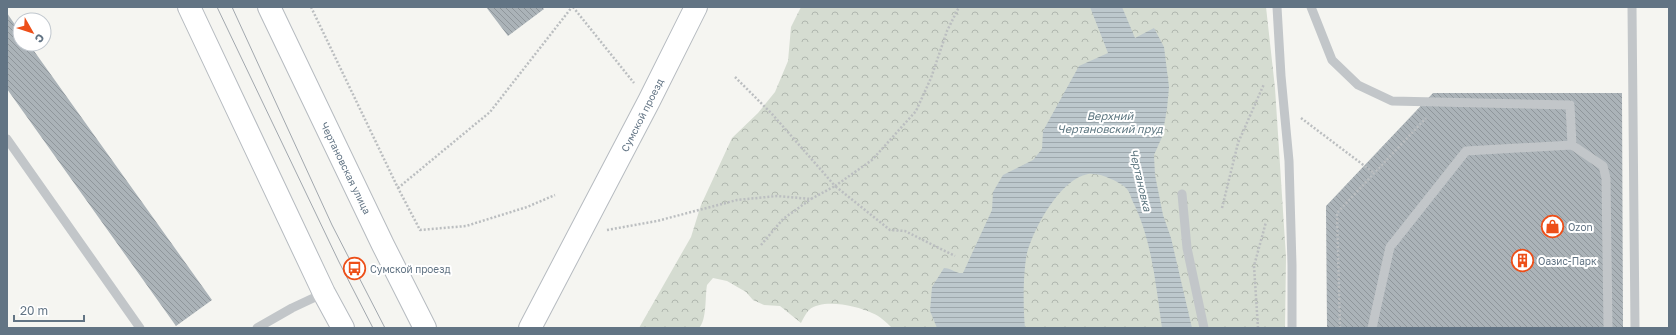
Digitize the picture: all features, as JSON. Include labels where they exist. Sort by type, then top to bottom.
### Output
[{"type":"main road","points":[[189,7],[324,293],[343,328]]},
{"type":"main road","name":"Чертановская улица","points":[[269,7],[383,245],[425,328]]},
{"type":"main road","name":"Сумской проезд","points":[[530,328],[649,101],[696,7]]},
{"type":"lane","points":[[1277,7],[1289,160],[1292,328]]},
{"type":"lane","points":[[1311,7],[1332,60],[1358,85],[1392,101],[1570,106],[1572,146]]},
{"type":"lane","points":[[1632,7],[1635,328]]},
{"type":"lane","points":[[7,139],[139,327]]},
{"type":"lane","points":[[1372,328],[1390,247],[1466,151],[1572,146],[1603,166],[1606,178],[1608,328]]},
{"type":"lane","points":[[1182,194],[1187,248],[1204,328]]},
{"type":"lane","points":[[257,328],[292,308],[324,293]]},
{"type":"path","points":[[312,7],[398,188],[420,230],[466,226],[527,207],[555,195]]},
{"type":"path","points":[[398,188],[490,112],[572,7],[649,101]]},
{"type":"path","points":[[761,245],[782,219],[811,199],[835,186],[872,160],[916,111],[931,78],[947,31],[959,7]]},
{"type":"path","points":[[735,77],[773,115],[835,186],[890,230],[905,231],[955,256]]},
{"type":"path","points":[[1340,328],[1337,213],[1442,102]]},
{"type":"path","points":[[1284,105],[1374,173]]},
{"type":"path","points":[[1222,208],[1238,143],[1246,125]]},
{"type":"path","points":[[606,230],[657,221],[738,200],[777,196],[811,199]]},
{"type":"path","points":[[1258,328],[1254,266],[1266,222]]},
{"type":"green space","points":[[801,7],[1266,7],[1275,88],[1286,257],[1285,328],[892,328],[875,314],[866,310],[840,304],[823,304],[815,306],[809,310],[801,323],[780,306],[764,305],[753,300],[746,292],[727,281],[713,278],[707,285],[705,314],[699,328],[639,328],[691,237],[701,205],[732,138],[758,113],[775,92],[788,61],[791,27]]},
{"type":"water","name":"Верхний Чертановский пруд","points":[[1090,7],[1122,7],[1135,38],[1154,28],[1164,47],[1169,87],[1162,137],[1154,155],[1155,175],[1163,215],[1171,238],[1192,328],[1162,328],[1149,247],[1145,232],[1129,193],[1125,187],[1115,181],[1097,174],[1088,174],[1078,178],[1068,185],[1058,195],[1042,218],[1030,243],[1027,253],[1024,280],[1025,328],[937,328],[930,311],[932,287],[944,268],[958,273],[963,273],[992,210],[993,192],[1003,175],[1033,160],[1042,149],[1043,131],[1079,66],[1108,53]]},
{"type":"building","points":[[486,7],[542,7],[544,9],[508,36]]},
{"type":"building","points":[[7,13],[12,20],[12,52],[35,52],[212,300],[176,326],[7,89]]},
{"type":"building","points":[[1433,93],[1622,93],[1623,328],[1327,328],[1326,206]]},
{"type":"tram line","points":[[217,7],[339,262],[373,328]]},
{"type":"tram line","points":[[232,7],[332,225],[385,328]]},
{"type":"place","name":"Ozon","points":[[1553,227]]},
{"type":"place","name":"Оазис-Парк","points":[[1522,261]]},
{"type":"place","name":"Сумской проезд","points":[[354,269]]},
{"type":"water label","name":"Чертановка","points":[[1141,180]]}]
